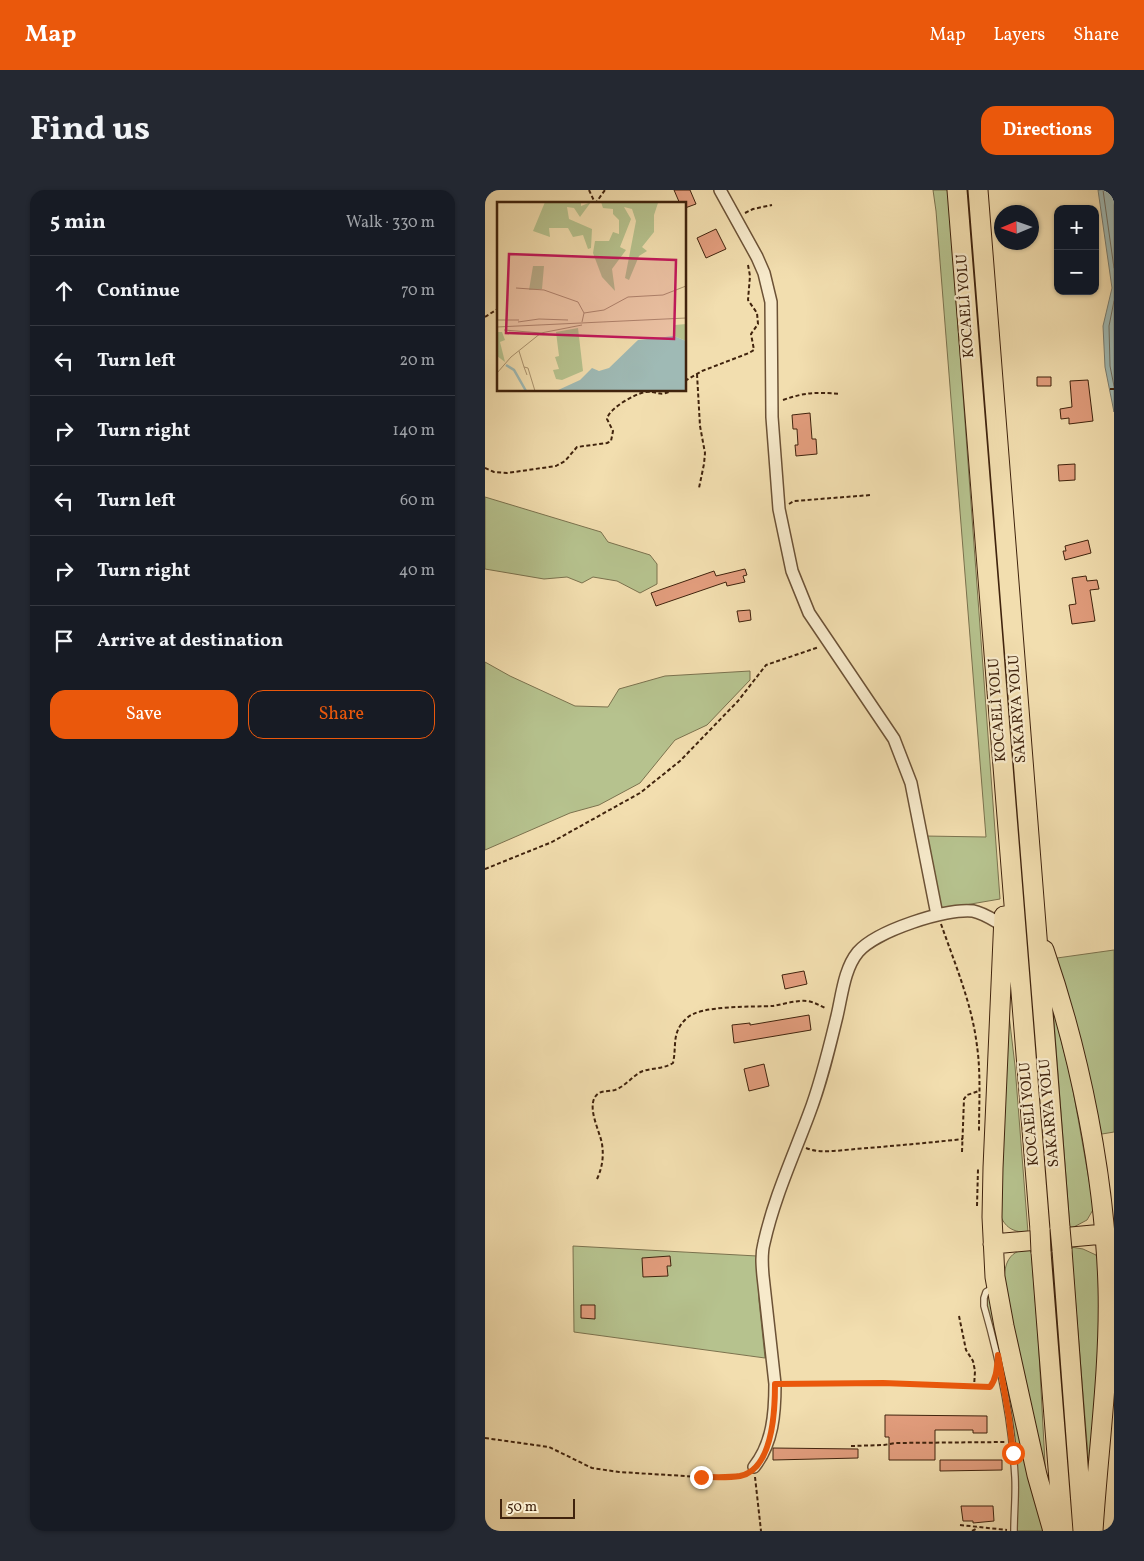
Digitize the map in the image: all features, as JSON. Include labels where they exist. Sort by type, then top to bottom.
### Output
[{"type":"highway","name":"KOCAELİ YOLU","points":[[957,190],[1063,1531]]},
{"type":"highway","name":"SAKARYA YOLU","points":[[978,190],[1083,1531]]},
{"type":"highway","points":[[1009,850],[994,1121],[993,1244],[997,1286],[1004,1326],[1037,1475],[1053,1531]]},
{"type":"highway","points":[[1035,926],[1055,982],[1086,1108],[1099,1184],[1104,1234],[1108,1290],[1107,1324],[1093,1531]]},
{"type":"highway","points":[[993,1244],[1104,1234]]},
{"type":"street","points":[[720,190],[757,257],[764,273],[771,302],[771,404],[779,510],[795,579],[809,613],[894,739],[903,758],[911,783],[937,915]]},
{"type":"street","points":[[754,1467],[761,1459],[771,1433],[774,1414],[775,1384],[764,1298],[763,1244],[771,1217],[810,1112],[851,962],[864,945],[879,936],[937,915],[975,911],[1004,926]]},
{"type":"lane","points":[[997,1286],[986,1292],[984,1306],[998,1355],[1009,1418],[1015,1477],[1013,1531]]},
{"type":"path","points":[[589,190],[595,202]]},
{"type":"path","points":[[596,202],[605,190]]},
{"type":"path","points":[[736,217],[753,209],[772,205]]},
{"type":"path","points":[[686,380],[697,374],[749,354],[753,350],[751,334],[759,324],[757,313],[748,300],[750,276],[747,257]]},
{"type":"path","points":[[485,317],[497,309]]},
{"type":"path","points":[[697,374],[700,426],[705,453],[699,488]]},
{"type":"path","points":[[1109,389],[1114,388]]},
{"type":"path","points":[[485,468],[494,472],[507,473],[556,466],[565,461],[577,447],[611,441],[613,431],[607,419],[611,409],[638,394],[647,392],[660,395],[670,391]]},
{"type":"path","points":[[771,404],[814,391],[840,394]]},
{"type":"path","points":[[779,510],[794,501],[871,495]]},
{"type":"path","points":[[485,869],[552,842],[640,793],[680,761],[738,701],[766,665],[829,644]]},
{"type":"path","points":[[937,915],[961,981],[975,1031],[978,1055],[979,1138]]},
{"type":"path","points":[[597,1178],[602,1167],[602,1145],[593,1113],[592,1104],[596,1095],[600,1092],[617,1089],[644,1071],[667,1067],[673,1064],[674,1042],[677,1029],[687,1017],[693,1013],[708,1010],[773,1006],[806,1001],[825,1008]]},
{"type":"path","points":[[962,1152],[964,1099],[967,1095],[979,1091]]},
{"type":"path","points":[[798,1143],[817,1151],[963,1139]]},
{"type":"path","points":[[978,1166],[976,1194],[978,1209]]},
{"type":"path","points":[[959,1316],[967,1350],[975,1370],[974,1387]]},
{"type":"path","points":[[775,1384],[883,1383],[990,1387],[993,1383],[998,1355]]},
{"type":"path","points":[[485,1438],[549,1447],[592,1468],[619,1472],[701,1477],[741,1476],[754,1467],[761,1531]]},
{"type":"path","points":[[851,1446],[885,1446],[895,1443],[1011,1442]]},
{"type":"path","points":[[960,1525],[1013,1531]]},
{"type":"path","points":[[972,1531],[980,1527]]},
{"type":"green space","points":[[933,190],[948,190],[1000,899],[942,909],[925,836],[986,837]]},
{"type":"green space","points":[[485,497],[601,532],[608,542],[650,555],[657,564],[657,584],[640,593],[617,581],[593,577],[582,583],[567,577],[544,579],[485,569]]},
{"type":"green space","points":[[485,662],[510,676],[575,706],[608,707],[619,689],[665,676],[750,671],[750,680],[707,725],[675,740],[640,783],[599,805],[570,813],[485,850]]},
{"type":"green space","points":[[1114,950],[1114,1132],[1096,1135],[1057,958]]},
{"type":"green space","points":[[1053,1008],[1071,1079],[1094,1208],[1087,1220],[1070,1229]]},
{"type":"green space","points":[[1009,1015],[1015,1066],[1028,1233],[1016,1231],[1008,1227],[997,1209]]},
{"type":"green space","points":[[573,1246],[757,1256],[759,1301],[765,1358],[574,1332]]},
{"type":"green space","points":[[1071,1247],[1083,1249],[1096,1255],[1099,1265],[1099,1353],[1090,1479]]},
{"type":"green space","points":[[1031,1248],[1046,1482],[1004,1291],[1004,1275],[1007,1262],[1015,1253]]},
{"type":"green space","points":[[986,1292],[992,1298],[1044,1531],[1014,1531],[1015,1477],[1009,1418],[984,1306]]},
{"type":"water","points":[[1098,190],[1114,190],[1114,412],[1105,367],[1103,326],[1112,288]]},
{"type":"building","points":[[674,190],[690,190],[696,204],[686,208],[686,202],[679,202]]},
{"type":"building","points":[[716,229],[726,249],[706,258],[697,238]]},
{"type":"building","points":[[1037,377],[1051,377],[1051,386],[1037,386]]},
{"type":"building","points":[[1088,380],[1093,421],[1069,424],[1069,418],[1061,419],[1060,409],[1072,407],[1070,381]]},
{"type":"building","points":[[810,413],[812,439],[816,439],[817,454],[796,456],[795,445],[798,445],[797,429],[793,429],[792,415]]},
{"type":"building","points":[[1075,464],[1075,480],[1059,481],[1058,465]]},
{"type":"building","points":[[1088,540],[1091,553],[1065,560],[1063,551],[1066,551],[1065,546]]},
{"type":"building","points":[[745,569],[747,575],[743,576],[745,582],[727,586],[726,582],[656,606],[651,593],[714,571],[716,576]]},
{"type":"building","points":[[1086,576],[1087,581],[1097,580],[1099,589],[1090,590],[1095,621],[1072,624],[1069,605],[1076,604],[1072,578]]},
{"type":"building","points":[[750,610],[751,620],[739,622],[737,611]]},
{"type":"building","points":[[804,971],[807,984],[785,989],[782,975]]},
{"type":"building","points":[[809,1015],[811,1030],[734,1043],[732,1025],[750,1023],[750,1025]]},
{"type":"building","points":[[764,1064],[769,1086],[749,1091],[744,1069]]},
{"type":"building","points":[[670,1256],[671,1266],[667,1266],[668,1276],[643,1277],[642,1258]]},
{"type":"building","points":[[581,1305],[595,1305],[595,1319],[581,1318]]},
{"type":"building","points":[[885,1415],[987,1416],[987,1433],[973,1433],[973,1430],[935,1430],[935,1460],[889,1460],[889,1437],[885,1437]]},
{"type":"building","points":[[773,1448],[858,1449],[858,1458],[773,1460]]},
{"type":"building","points":[[940,1460],[1002,1460],[1002,1470],[940,1471]]},
{"type":"building","points":[[961,1506],[993,1506],[994,1521],[973,1523],[973,1521],[963,1521]]},
{"type":"route","points":[[701,1477],[741,1476],[754,1467],[761,1459],[771,1433],[775,1384],[883,1383],[990,1387],[996,1374],[998,1355],[1013,1453]]}]
